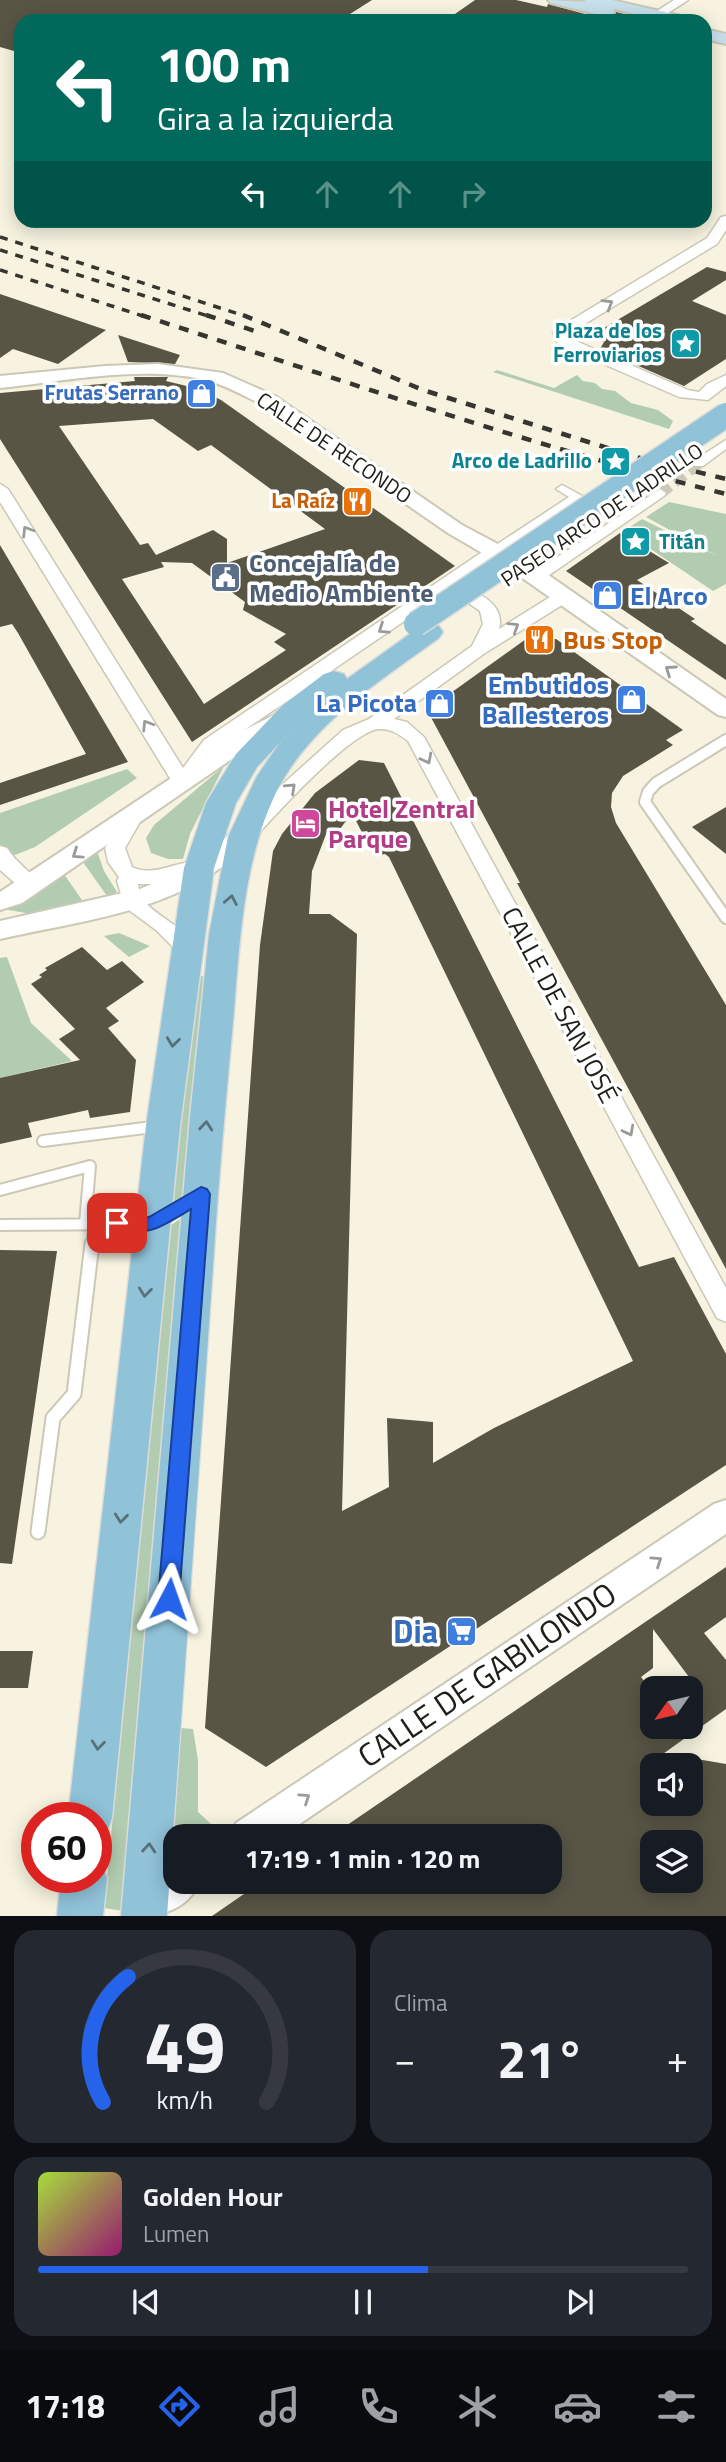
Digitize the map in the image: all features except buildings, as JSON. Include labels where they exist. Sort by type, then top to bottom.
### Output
[{"type":"main road","points":[[556,0],[631,14]]},
{"type":"main road","points":[[592,0],[639,14]]},
{"type":"main road","name":"PASEO ARCO DE LADRILLO","points":[[199,868],[221,803],[246,761],[292,712],[423,628],[722,419]]},
{"type":"main road","name":"PASEO ARCO DE LADRILLO","points":[[243,837],[267,783],[289,751],[320,717],[423,628]]},
{"type":"main road","points":[[144,1911],[201,1194],[225,934],[243,837]]},
{"type":"main road","points":[[92,1802],[163,1126],[199,868]]},
{"type":"main road","points":[[79,1916],[82,1893]]},
{"type":"street","points":[[659,14],[682,0]]},
{"type":"street","points":[[703,397],[684,394],[563,341],[561,333],[712,241],[725,224]]},
{"type":"street","name":"CALLE DE RECONDO","points":[[0,382],[152,370],[173,370],[209,376],[268,400],[490,555]]},
{"type":"street","points":[[703,397],[712,387],[726,380]]},
{"type":"street","points":[[703,397],[705,404],[722,419]]},
{"type":"street","name":"PASEO ARCO DE LADRILLO","points":[[699,463],[726,444]]},
{"type":"street","points":[[0,489],[183,783]]},
{"type":"street","name":"PASEO ARCO DE LADRILLO","points":[[183,783],[211,744],[578,497],[562,489]]},
{"type":"street","name":"PASEO ARCO DE LADRILLO","points":[[537,578],[660,494]]},
{"type":"street","points":[[490,555],[537,578],[556,601],[726,730]]},
{"type":"street","points":[[490,555],[556,601],[726,710]]},
{"type":"street","name":"PASEO ARCO DE LADRILLO","points":[[439,591],[466,592],[491,615],[493,623],[479,649]]},
{"type":"street","name":"PASEO ARCO DE LADRILLO","points":[[0,930],[132,902],[179,882],[243,837],[281,797],[350,734],[376,723],[479,649],[556,601]]},
{"type":"street","name":"PASEO ARCO DE LADRILLO","points":[[0,901],[30,885],[250,736],[292,712]]},
{"type":"street","name":"CALLE DE SAN JOSÉ","points":[[376,723],[400,726],[415,737],[726,1311]]},
{"type":"street","name":"PASEO ARCO DE LADRILLO","points":[[134,816],[115,848],[118,864],[129,876],[155,878],[199,868]]},
{"type":"street","points":[[0,853],[6,864],[30,885]]},
{"type":"street","points":[[129,876],[127,882],[132,902],[172,933],[186,948]]},
{"type":"street","name":"CALLE DE GABILONDO","points":[[266,1824],[726,1515]]},
{"type":"street","points":[[144,1911],[165,1894]]},
{"type":"lane","points":[[726,740],[656,783],[648,792],[645,802],[726,918]]},
{"type":"lane","points":[[43,1141],[163,1126]]},
{"type":"lane","points":[[0,1191],[90,1166],[90,1223],[74,1394],[53,1418],[38,1532]]},
{"type":"lane","points":[[0,1225],[152,1224],[201,1194]]},
{"type":"green space","points":[[497,370],[554,388],[577,375],[583,381],[595,383],[602,389],[615,391],[631,403],[658,410],[673,421],[669,429],[493,372]]},
{"type":"green space","points":[[669,502],[726,514],[726,584],[713,591],[624,531],[642,519],[717,556],[646,517]]},
{"type":"green space","points":[[224,766],[190,834],[183,859],[168,859],[151,853],[146,838],[154,825]]},
{"type":"green space","points":[[127,769],[137,778],[35,847],[0,861],[0,813]]},
{"type":"green space","points":[[97,851],[104,871],[117,892],[107,896],[83,862]]},
{"type":"green space","points":[[64,874],[84,903],[31,914],[4,909]]},
{"type":"green space","points":[[119,933],[150,946],[129,957],[104,936]]},
{"type":"green space","points":[[7,957],[31,1023],[72,1061],[0,1078],[0,958]]},
{"type":"green space","points":[[194,975],[208,977],[191,1193],[172,1205]]},
{"type":"green space","points":[[188,1213],[123,1911],[104,1908],[105,1893],[112,1893],[112,1825],[170,1226]]},
{"type":"green space","points":[[179,1728],[193,1729],[198,1760],[198,1812],[211,1824],[172,1824]]},
{"type":"tunnel","points":[[660,493],[699,463]]},
{"type":"railway","points":[[0,237],[247,317]]},
{"type":"railway","points":[[0,250],[211,317]]},
{"type":"railway","points":[[0,270],[146,317]]},
{"type":"railway","points":[[141,315],[505,432],[726,494]]},
{"type":"railway","points":[[206,315],[261,333]]},
{"type":"railway","points":[[243,315],[247,317]]},
{"type":"railway","points":[[247,317],[423,390],[636,457],[726,479]]},
{"type":"place","name":"Plaza de los Ferroviarios","points":[[685,343]]},
{"type":"place","name":"Frutas Serrano","points":[[202,393]]},
{"type":"place","name":"Arco de Ladrillo","points":[[615,461]]},
{"type":"place","name":"La Raíz","points":[[358,501]]},
{"type":"place","name":"Titán","points":[[636,542]]},
{"type":"place","name":"Concejalía de Medio Ambiente","points":[[226,578]]},
{"type":"place","name":"El Arco","points":[[607,596]]},
{"type":"place","name":"Bus Stop","points":[[540,640]]},
{"type":"place","name":"Embutidos Ballesteros","points":[[632,700]]},
{"type":"place","name":"La Picota","points":[[440,703]]},
{"type":"place","name":"Hotel Zentral Parque","points":[[305,824]]},
{"type":"place","name":"Dia","points":[[461,1632]]},
{"type":"route","points":[[117,1223],[152,1224],[201,1194],[169,1599]]}]
